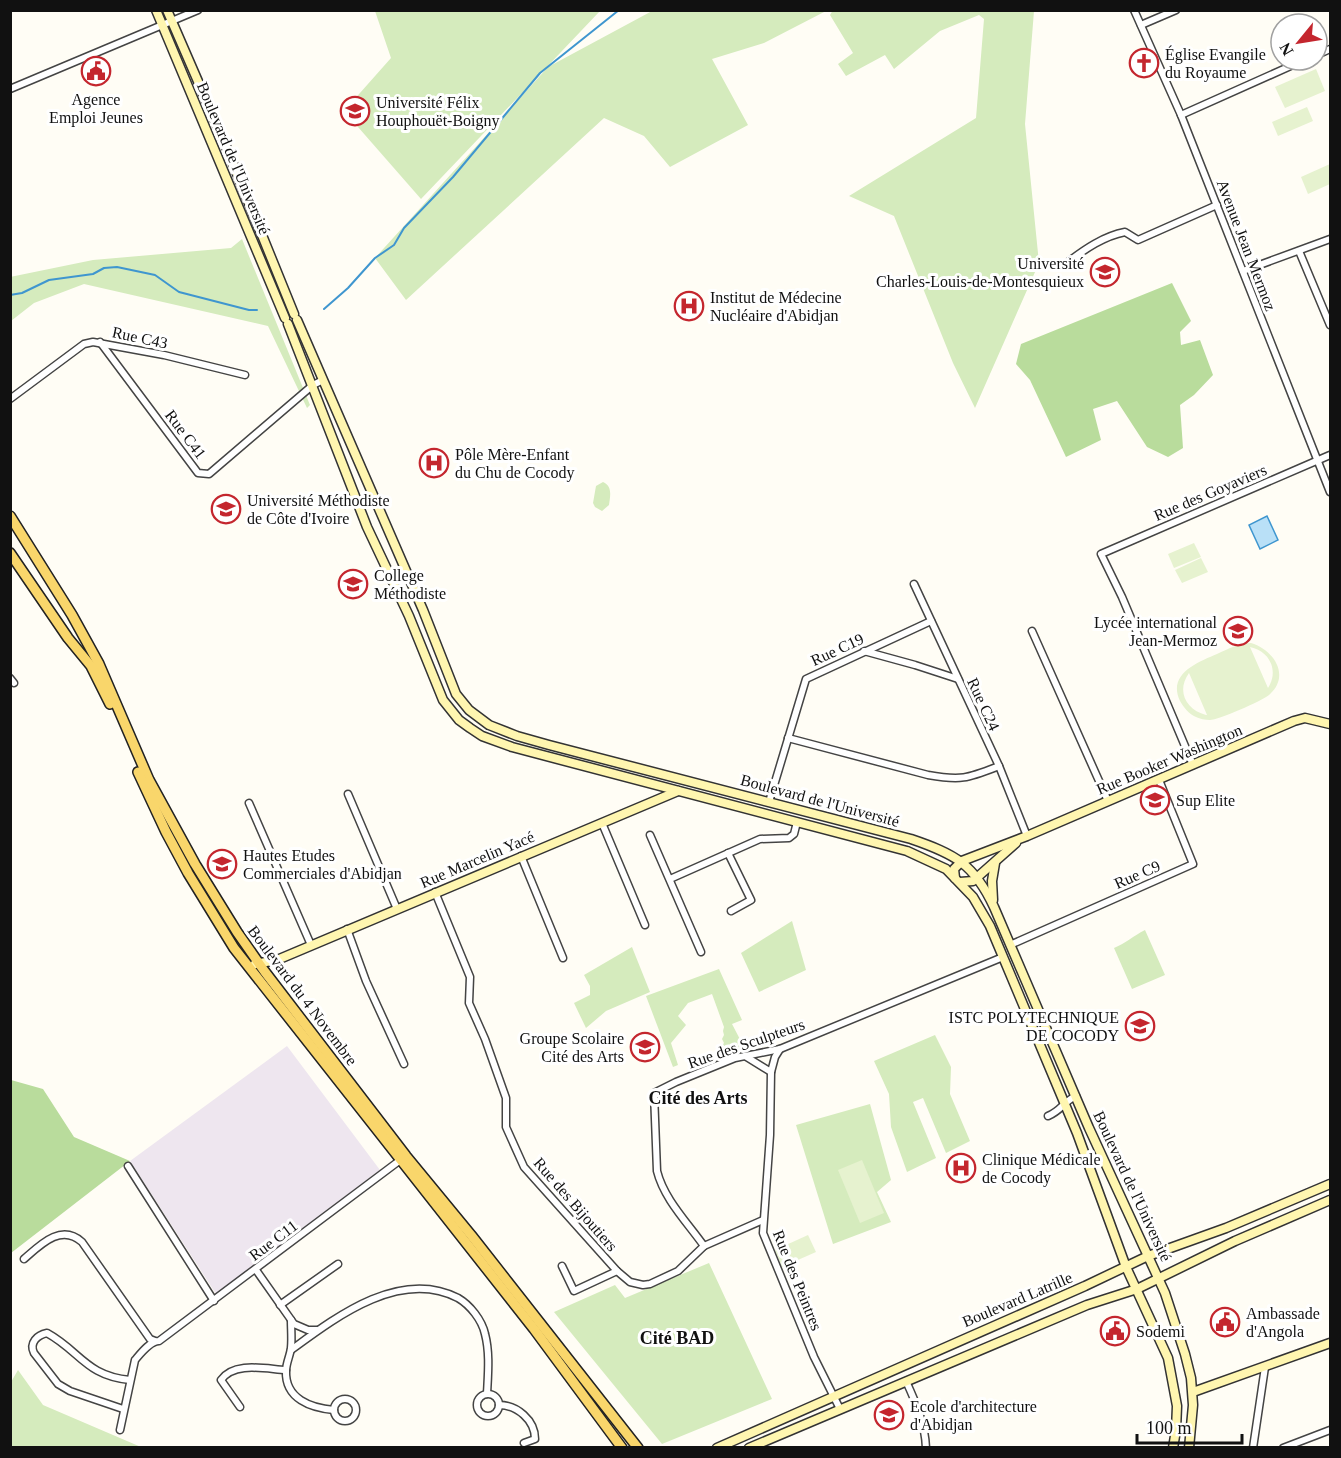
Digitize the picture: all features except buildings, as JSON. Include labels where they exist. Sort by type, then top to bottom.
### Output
[{"type":"main road","name":"Boulevard du 4 Novembre","points":[[10,516],[55,586],[94,654],[149,780],[254,965]]},
{"type":"main road","name":"Boulevard du 4 Novembre","points":[[10,554],[68,638],[91,666],[109,701],[166,832],[204,901],[534,1329],[622,1448]]},
{"type":"main road","name":"Boulevard du 4 Novembre","points":[[403,1158],[471,1234],[638,1448]]},
{"type":"street","name":"Boulevard de l'Université","points":[[156,10],[313,385],[333,444],[367,527],[409,616],[443,700],[459,720],[470,728],[482,736],[512,747],[907,851],[936,863],[958,880],[984,914],[1003,957],[1126,1266],[1168,1358],[1177,1406],[1173,1448]]},
{"type":"street","name":"Boulevard de l'Université","points":[[167,10],[297,320],[423,610],[456,694],[462,703],[495,728],[517,736],[911,839],[962,861],[977,877],[994,907],[1080,1106],[1159,1278],[1185,1354],[1193,1392],[1189,1448]]},
{"type":"street","points":[[10,89],[198,10]]},
{"type":"street","name":"Avenue Jean Mermoz","points":[[1134,10],[1181,115],[1330,492]]},
{"type":"street","points":[[1141,25],[1176,10]]},
{"type":"street","points":[[172,50],[181,46]]},
{"type":"street","points":[[1181,115],[1278,72]]},
{"type":"street","points":[[1068,262],[1092,245],[1119,233],[1125,232],[1138,240],[1217,205]]},
{"type":"street","points":[[1243,271],[1330,239]]},
{"type":"street","points":[[1299,251],[1330,326]]},
{"type":"street","points":[[273,289],[282,284]]},
{"type":"street","points":[[288,324],[297,320]]},
{"type":"street","name":"Rue C41","points":[[100,342],[198,473],[204,475],[209,474],[313,385],[323,380]]},
{"type":"street","name":"Rue C43","points":[[10,399],[84,344],[100,342],[245,375]]},
{"type":"street","name":"Rue des Goyaviers","points":[[1194,765],[1122,597],[1101,554],[1330,454]]},
{"type":"street","name":"Rue C24","points":[[914,584],[999,766],[1024,837]]},
{"type":"street","points":[[409,616],[423,610]]},
{"type":"street","name":"Rue C19","points":[[769,802],[806,679],[931,621]]},
{"type":"street","points":[[1032,632],[1108,801]]},
{"type":"street","points":[[863,651],[958,679]]},
{"type":"street","name":"Rue Booker Washington","points":[[962,861],[1024,837],[1294,722],[1305,718],[1330,724]]},
{"type":"street","points":[[788,738],[950,779],[965,779],[999,766]]},
{"type":"street","points":[[678,791],[681,780]]},
{"type":"street","name":"Rue C9","points":[[1010,945],[1193,864],[1159,780]]},
{"type":"street","name":"Rue Marcelin Yacé","points":[[254,965],[277,960],[678,791]]},
{"type":"street","points":[[348,794],[397,909]]},
{"type":"street","points":[[249,803],[311,945]]},
{"type":"street","points":[[670,879],[760,839],[789,838],[794,834],[798,822]]},
{"type":"street","points":[[602,823],[645,925]]},
{"type":"street","points":[[650,835],[701,952]]},
{"type":"street","name":"Rue Booker Washington","points":[[958,880],[971,882],[1024,837]]},
{"type":"street","points":[[728,853],[751,900],[731,911]]},
{"type":"street","points":[[521,856],[563,958]]},
{"type":"street","points":[[958,880],[954,869],[962,861]]},
{"type":"street","points":[[994,907],[992,887],[995,863]]},
{"type":"street","name":"Rue des Bijoutiers","points":[[435,892],[470,977],[469,1003],[506,1098],[505,1124],[524,1167],[617,1271],[630,1282],[650,1284],[678,1271],[704,1246],[762,1220]]},
{"type":"street","points":[[347,930],[366,981],[404,1064]]},
{"type":"street","name":"Rue des Sculpteurs","points":[[704,1246],[660,1183],[657,1171],[654,1093],[676,1082],[744,1056],[780,1049],[1003,957]]},
{"type":"street","name":"Rue Marcelin Yacé","points":[[261,975],[277,960]]},
{"type":"street","name":"Rue des Peintres","points":[[780,1049],[771,1072],[770,1135],[762,1220],[763,1233],[814,1357],[840,1409]]},
{"type":"street","points":[[744,1056],[771,1072]]},
{"type":"street","points":[[1048,1116],[1064,1108],[1076,1096]]},
{"type":"street","points":[[1064,1108],[1080,1106]]},
{"type":"street","name":"Rue C11","points":[[120,1430],[135,1360],[155,1341],[159,1341],[214,1301],[403,1158]]},
{"type":"street","points":[[128,1166],[214,1301]]},
{"type":"street","name":"Boulevard Latrille","points":[[717,1448],[1148,1256],[1226,1228],[1330,1184]]},
{"type":"street","name":"Boulevard Latrille","points":[[749,1448],[1087,1305],[1137,1288],[1235,1241],[1330,1200]]},
{"type":"street","points":[[24,1259],[56,1236],[70,1234],[76,1237],[82,1242],[150,1339],[155,1341]]},
{"type":"street","points":[[280,1305],[338,1263]]},
{"type":"street","points":[[561,1266],[574,1291],[617,1271]]},
{"type":"street","points":[[256,1270],[291,1320],[300,1328],[318,1330]]},
{"type":"street","points":[[291,1350],[352,1308],[376,1297],[414,1290],[447,1293],[462,1301],[480,1320],[485,1333],[488,1394]]},
{"type":"street","points":[[291,1320],[291,1350],[286,1370],[288,1385],[297,1398],[314,1407],[334,1410]]},
{"type":"street","points":[[123,1409],[70,1391],[58,1384],[34,1353],[32,1343],[42,1334],[47,1333],[101,1374],[130,1380]]},
{"type":"street","points":[[1193,1392],[1330,1343]]},
{"type":"street","points":[[240,1407],[221,1380],[224,1376],[243,1367],[286,1370]]},
{"type":"street","points":[[1253,1448],[1265,1367]]},
{"type":"street","points":[[906,1381],[922,1418],[926,1432],[926,1448]]},
{"type":"street","points":[[488,1394],[496,1397],[499,1405],[498,1410],[488,1417],[479,1414],[477,1401],[479,1397],[488,1394]]},
{"type":"street","points":[[499,1405],[515,1407],[532,1427],[535,1439],[524,1443]]},
{"type":"street","points":[[1283,1448],[1330,1430]]},
{"type":"shaded area","points":[[287,1046],[380,1170],[216,1294],[130,1161]]},
{"type":"green space","points":[[375,10],[600,11],[421,199],[344,111],[391,58]]},
{"type":"green space","points":[[833,10],[1034,11],[1025,124],[1039,263],[975,408],[953,363],[894,216],[849,196],[976,118],[984,19],[979,15],[940,31],[894,69],[885,55],[846,76],[838,64],[853,53],[830,15]]},
{"type":"green space","points":[[652,11],[826,11],[764,43],[712,59],[748,125],[670,167],[644,136],[604,118],[406,300],[375,258],[548,67]]},
{"type":"green space","points":[[1309,72],[1317,72],[1325,91],[1285,108],[1275,87]]},
{"type":"green space","points":[[1307,107],[1313,121],[1278,136],[1272,122]]},
{"type":"green space","points":[[1330,164],[1330,184],[1308,194],[1301,177]]},
{"type":"green space","points":[[242,239],[310,405],[307,408],[268,326],[84,284],[34,303],[11,321],[10,277],[93,260],[231,248]]},
{"type":"green space","points":[[1172,283],[1191,321],[1180,332],[1181,345],[1200,340],[1213,375],[1194,395],[1180,405],[1183,448],[1168,457],[1147,447],[1117,401],[1093,409],[1101,440],[1066,457],[1030,380],[1016,364],[1021,344]]},
{"type":"green space","points":[[603,482],[610,489],[610,495],[609,505],[602,511],[593,503],[596,486]]},
{"type":"green space","points":[[1194,543],[1201,557],[1174,568],[1168,554]]},
{"type":"green space","points":[[1201,558],[1208,572],[1182,583],[1175,570]]},
{"type":"green space","points":[[1247,643],[1259,646],[1273,658],[1279,672],[1279,680],[1275,688],[1269,695],[1230,714],[1208,720],[1193,716],[1180,701],[1177,692],[1181,676],[1201,661]],"holes":[[[1250,647],[1263,653],[1271,663],[1273,675],[1268,688]],[[1189,673],[1207,715],[1193,709],[1185,699],[1183,686]]]},
{"type":"green space","points":[[792,921],[806,970],[759,992],[741,953]]},
{"type":"green space","points":[[1145,930],[1165,975],[1132,989],[1114,948]]},
{"type":"green space","points":[[632,947],[650,992],[606,1011],[586,1028],[574,1003],[590,995],[590,986],[584,975]]},
{"type":"green space","points":[[719,969],[742,1020],[732,1024],[744,1047],[723,1056],[720,1049],[724,1043],[722,1039],[724,1027],[712,994],[688,1003],[678,1016],[686,1025],[671,1043],[678,1065],[673,1067],[646,996]]},
{"type":"green space","points":[[935,1035],[951,1067],[950,1094],[970,1141],[946,1153],[923,1098],[913,1102],[936,1158],[907,1172],[891,1127],[889,1094],[874,1061]]},
{"type":"green space","points":[[11,1080],[43,1089],[74,1137],[130,1161],[11,1253]]},
{"type":"green space","points":[[870,1104],[891,1180],[877,1192],[891,1222],[833,1244],[796,1125]]},
{"type":"green space","points":[[862,1160],[884,1213],[860,1223],[838,1170]]},
{"type":"green space","points":[[808,1235],[816,1252],[782,1267],[775,1250]]},
{"type":"green space","name":"Cité BAD","points":[[709,1263],[772,1399],[662,1444],[554,1312],[615,1285],[625,1298]]},
{"type":"green space","points":[[18,1370],[43,1405],[141,1447],[11,1447],[11,1382]]},
{"type":"water","points":[[1267,516],[1278,540],[1260,549],[1249,525]]},
{"type":"waterway","points":[[324,309],[348,288],[375,258],[394,245],[404,228],[453,177],[540,73],[619,10]]},
{"type":"waterway","points":[[10,295],[22,293],[49,280],[93,274],[104,268],[117,267],[155,275],[179,292],[257,310]]},
{"type":"place","name":"Église Evangile du Royaume","points":[[1144,63]]},
{"type":"place","name":"Agence Emploi Jeunes","points":[[96,71]]},
{"type":"place","name":"Université Félix Houphouët-Boigny","points":[[355,111]]},
{"type":"place","name":"Université Charles-Louis-de-Montesquieux","points":[[1105,272]]},
{"type":"place","name":"Institut de Médecine Nucléaire d'Abidjan","points":[[689,306]]},
{"type":"place","name":"Pôle Mère-Enfant du Chu de Cocody","points":[[434,463]]},
{"type":"place","name":"Université Méthodiste de Côte d'Ivoire","points":[[226,509]]},
{"type":"place","name":"College Méthodiste","points":[[353,584]]},
{"type":"place","name":"Lycée international Jean-Mermoz","points":[[1238,631]]},
{"type":"place","name":"Sup Elite","points":[[1155,800]]},
{"type":"place","name":"Hautes Etudes Commerciales d'Abidjan","points":[[222,864]]},
{"type":"place","name":"ISTC POLYTECHNIQUE DE COCODY","points":[[1140,1026]]},
{"type":"place","name":"Groupe Scolaire Cité des Arts","points":[[645,1047]]},
{"type":"place","name":"Clinique Médicale de Cocody","points":[[961,1168]]},
{"type":"place","name":"Ambassade d'Angola","points":[[1225,1322]]},
{"type":"place","name":"Sodemi","points":[[1115,1331]]},
{"type":"place","name":"Ecole d'architecture d'Abidjan","points":[[889,1415]]},
{"type":"district","name":"Cité des Arts","points":[[698,1098]]},
{"type":"district","name":"Cité BAD","points":[[677,1338]]}]
